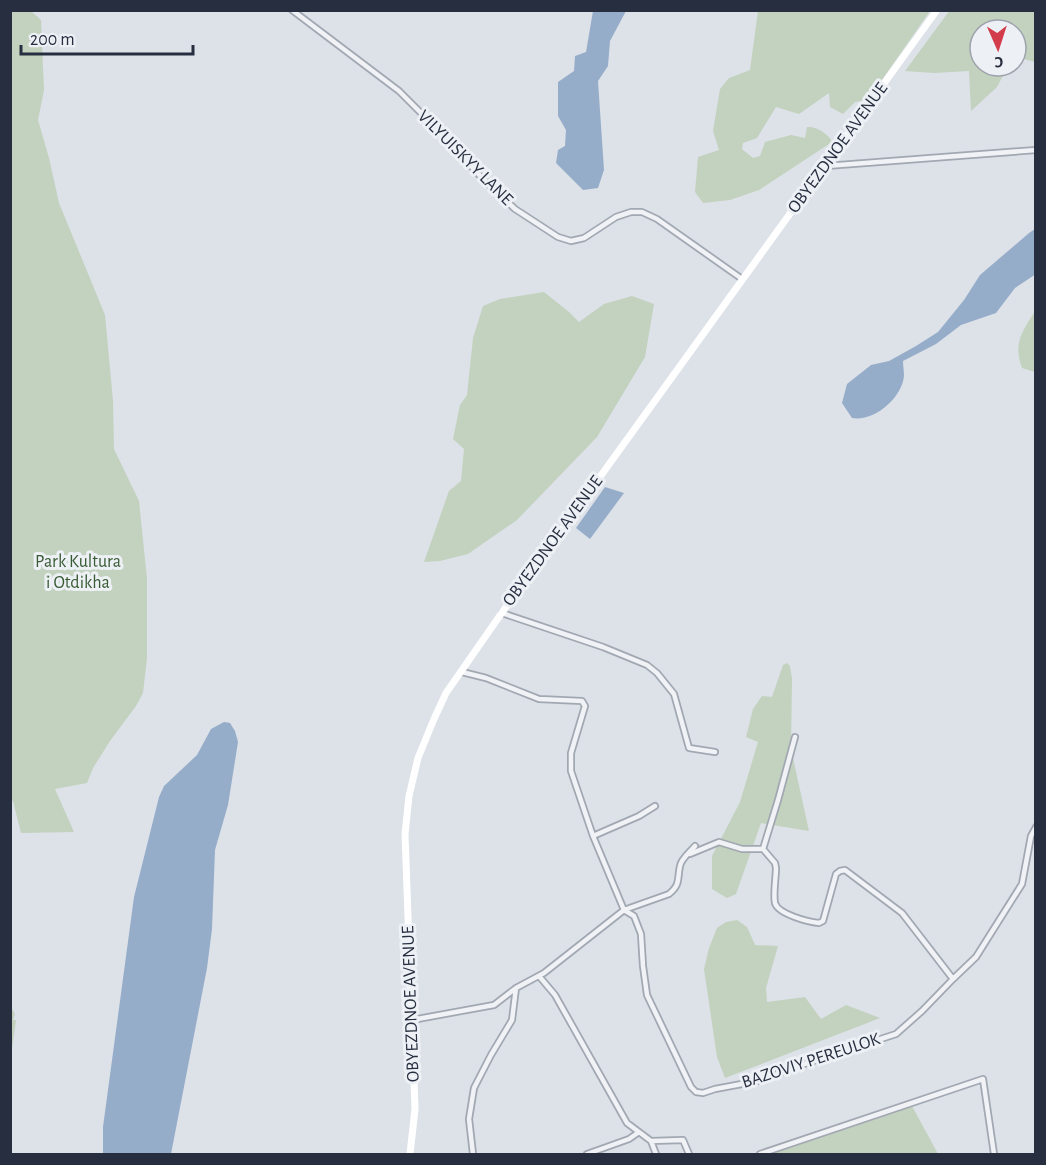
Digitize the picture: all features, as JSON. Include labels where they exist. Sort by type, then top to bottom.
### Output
[{"type":"main road","name":"OBYEZDNOE AVENUE","points":[[410,1155],[415,1109],[405,834],[409,796],[418,758],[434,719],[446,693],[502,613],[937,10]]},
{"type":"street","name":"VILYUISKYY LANE","points":[[292,10],[399,91],[482,178],[515,209],[558,237],[571,241],[584,238],[616,217],[631,212],[642,212],[657,219],[742,279]]},
{"type":"street","points":[[826,166],[1035,150]]},
{"type":"street","points":[[502,613],[603,647],[647,665],[657,673],[674,694],[689,748],[715,752]]},
{"type":"street","name":"BAZOVIY PEREULOK","points":[[462,672],[486,678],[539,699],[582,701],[584,703],[571,753],[571,771],[624,910],[634,916],[641,934],[647,995],[691,1087],[696,1092],[703,1093],[763,1080],[795,1067],[896,1034],[976,957],[1022,884],[1031,836],[1035,828]]},
{"type":"street","points":[[763,849],[795,737]]},
{"type":"street","points":[[594,836],[639,816],[655,806]]},
{"type":"street","points":[[687,855],[719,842],[742,849],[763,849],[775,863],[775,902],[781,910],[819,923],[823,921],[836,874],[845,870],[902,913],[953,979]]},
{"type":"street","points":[[412,1020],[494,1005],[516,988],[544,973],[624,910],[675,890],[679,882],[680,864],[695,846]]},
{"type":"street","points":[[539,976],[555,995],[627,1123],[651,1141],[656,1155]]},
{"type":"street","points":[[473,1155],[469,1119],[474,1088],[512,1020],[516,988]]},
{"type":"street","points":[[760,1155],[983,1079],[994,1155]]},
{"type":"street","points":[[587,1155],[629,1139],[639,1132]]},
{"type":"street","points":[[651,1141],[683,1140],[689,1155]]},
{"type":"green space","name":"Park Kultura i Otdikha","points":[[30,10],[41,20],[44,90],[38,120],[59,203],[105,315],[113,401],[114,449],[139,501],[147,579],[147,658],[143,693],[93,768],[87,783],[55,789],[74,832],[21,833],[13,801],[11,801],[10,11]]},
{"type":"green space","points":[[950,10],[1035,11],[1035,62],[1028,60],[1028,18],[968,18],[968,71],[934,73],[905,71]]},
{"type":"green space","points":[[758,11],[930,11],[868,100],[855,102],[843,114],[830,107],[829,93],[799,114],[776,107],[757,138],[743,143],[742,149],[753,158],[760,156],[765,142],[791,135],[805,138],[807,127],[822,131],[832,142],[759,190],[730,200],[703,203],[695,192],[698,157],[719,150],[713,131],[720,89],[729,78],[750,70]]},
{"type":"green space","points":[[969,78],[1002,78],[997,87],[971,111]]},
{"type":"green space","points":[[544,292],[579,322],[604,304],[632,296],[654,304],[645,357],[597,437],[517,520],[468,554],[440,561],[424,562],[449,491],[461,481],[464,449],[453,439],[460,405],[467,395],[473,338],[483,306],[500,299]]},
{"type":"green space","points":[[1035,311],[1036,372],[1022,368],[1018,352],[1020,338]]},
{"type":"green space","points":[[787,663],[790,666],[792,679],[791,749],[809,831],[761,823],[736,894],[727,898],[712,889],[712,856],[740,802],[758,742],[746,737],[753,709],[762,696],[772,697],[783,665]]},
{"type":"green space","points":[[737,920],[747,927],[755,945],[778,946],[766,988],[767,1002],[805,997],[821,1019],[846,1005],[880,1018],[725,1078],[717,1057],[704,969],[717,928],[726,922]]},
{"type":"green space","points":[[11,1007],[15,1014],[13,1020],[16,1020],[11,1056]]},
{"type":"green space","points":[[912,1106],[938,1154],[770,1154]]},
{"type":"water","points":[[593,11],[626,11],[610,41],[608,66],[598,81],[604,170],[598,188],[583,190],[556,163],[558,150],[565,146],[566,130],[558,116],[558,82],[574,71],[575,56],[586,52]]},
{"type":"water","points":[[1035,229],[1036,273],[1015,288],[996,313],[961,325],[936,344],[903,361],[902,384],[892,400],[878,412],[869,416],[852,418],[842,403],[847,384],[871,365],[889,361],[938,332],[964,300],[980,275]]},
{"type":"water","points":[[605,487],[624,493],[590,539],[576,528]]},
{"type":"water","points":[[224,722],[230,723],[238,742],[228,805],[215,850],[212,929],[207,968],[171,1154],[103,1154],[103,1127],[134,897],[159,797],[164,786],[197,755],[211,729]]}]
